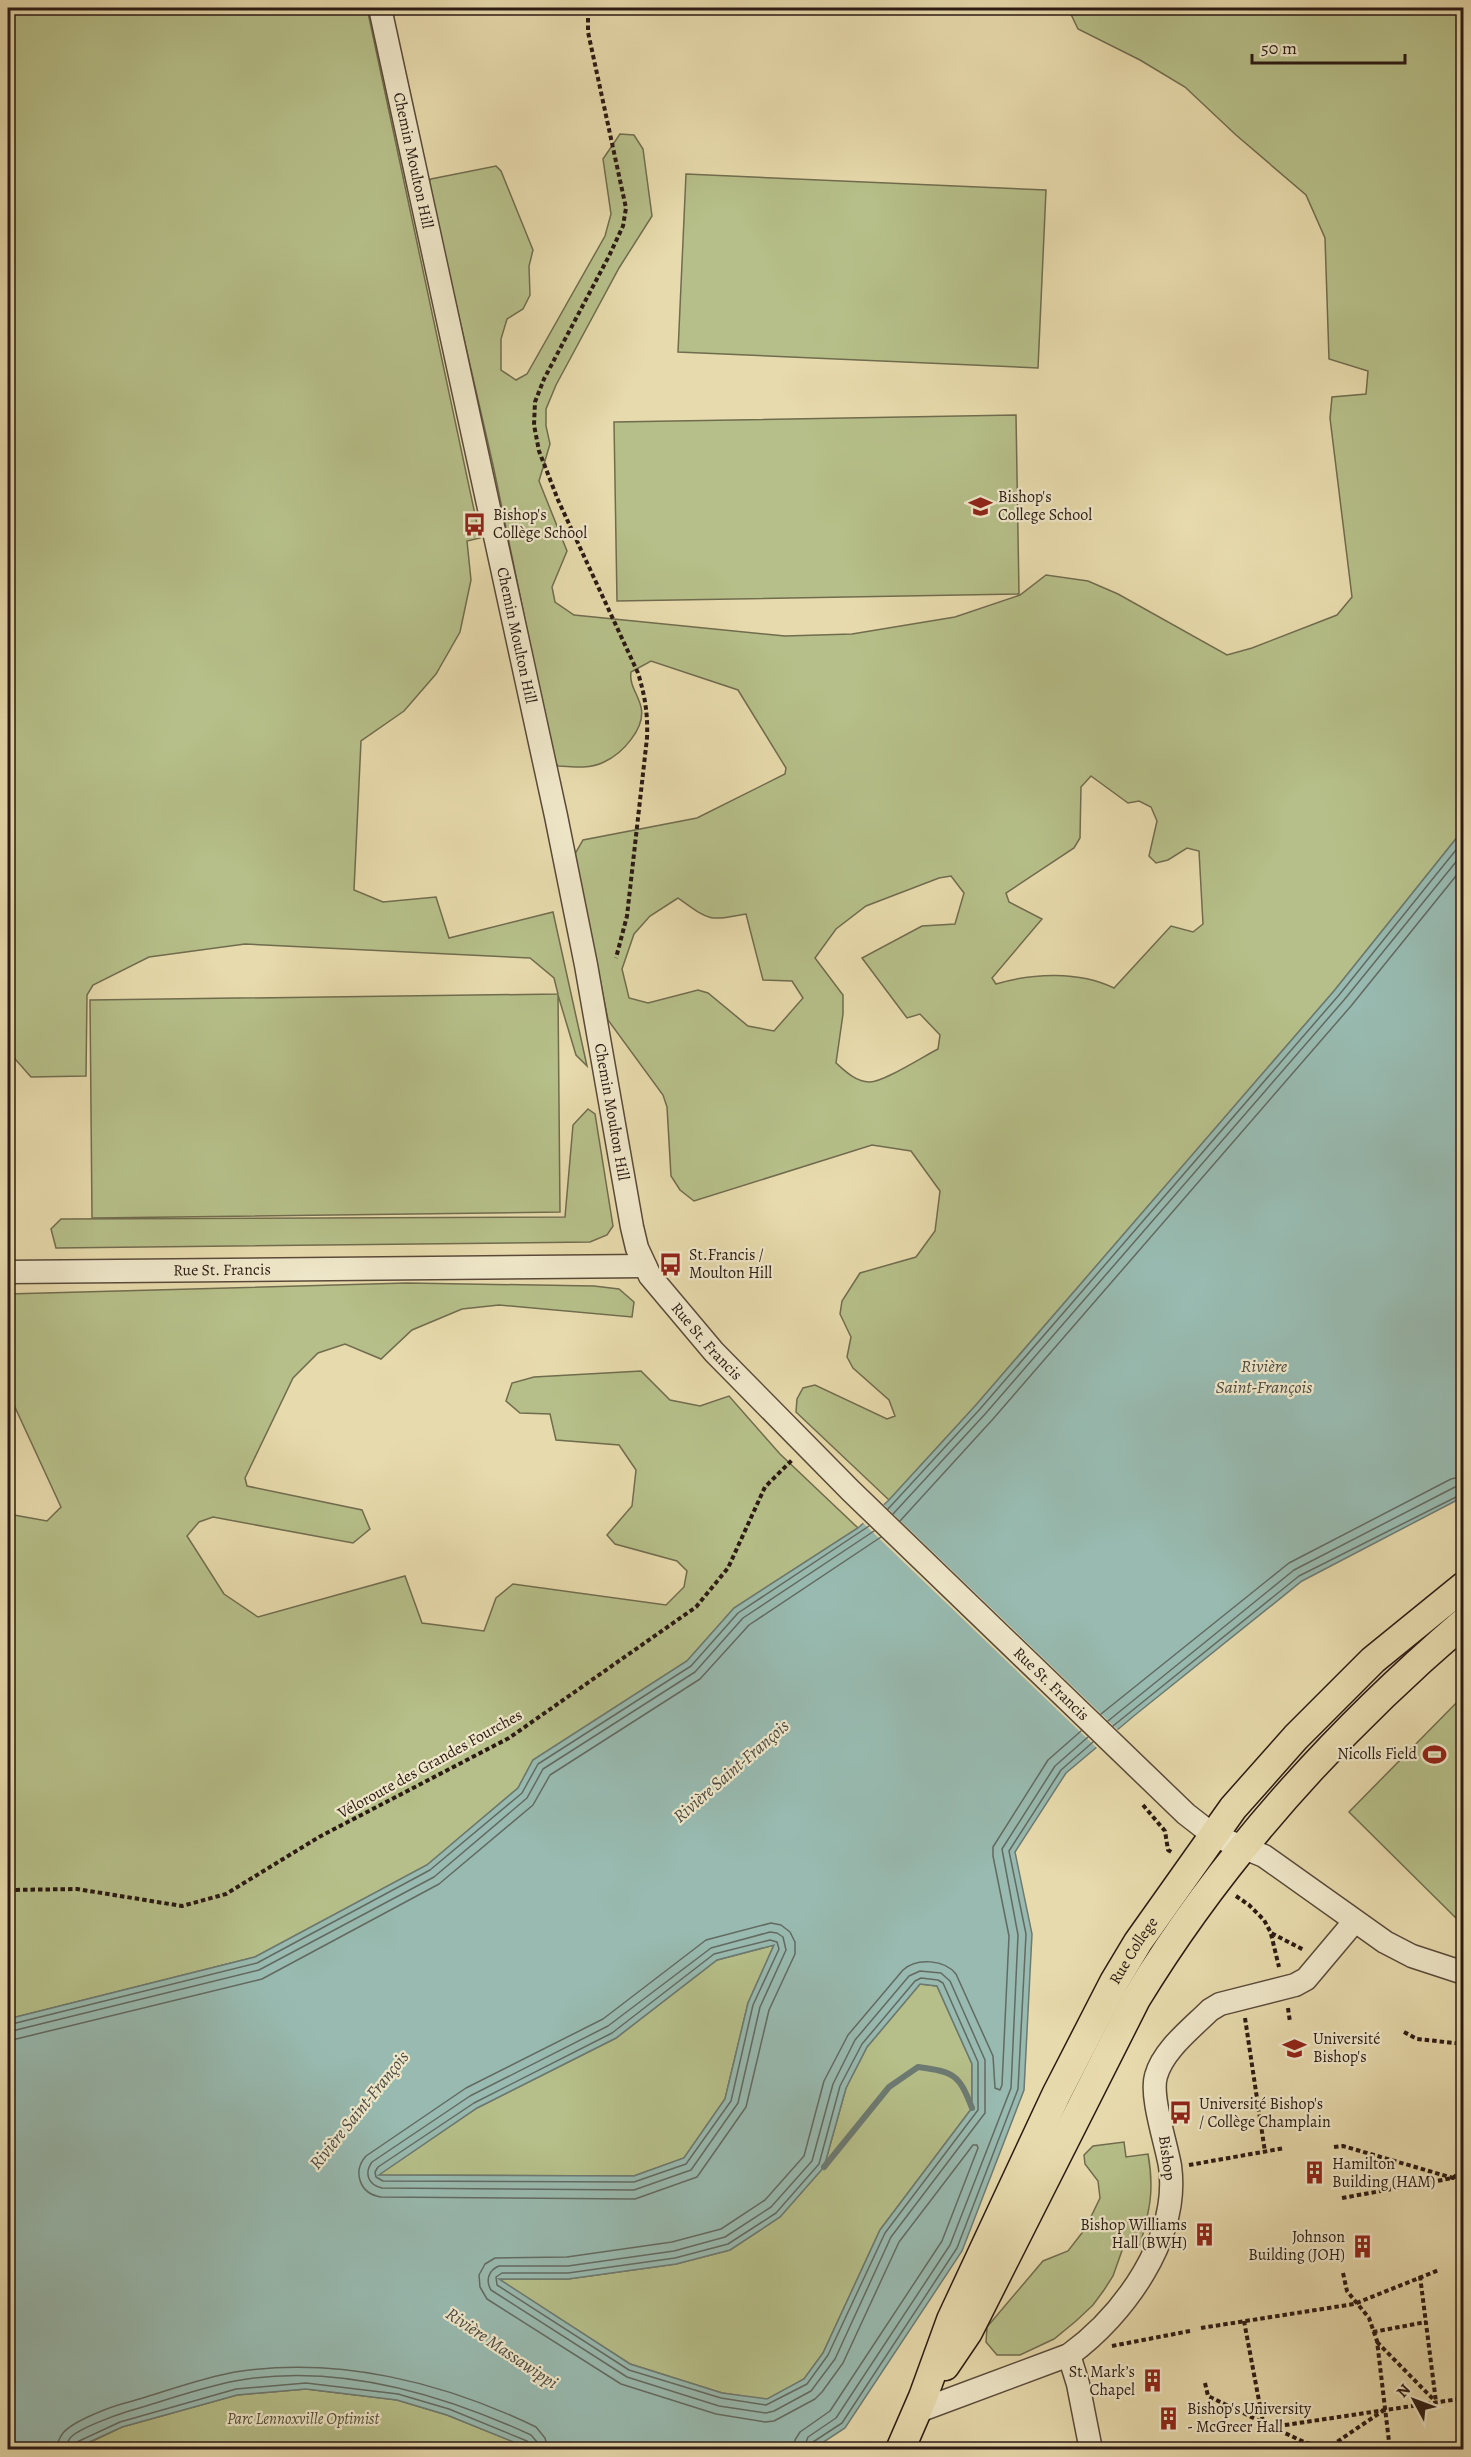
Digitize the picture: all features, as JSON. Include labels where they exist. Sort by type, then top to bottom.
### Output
[{"type":"main road","name":"Rue College","points":[[900,2450],[920,2405],[951,2320],[1081,2043],[1138,1942],[1213,1835],[1249,1791],[1335,1697],[1412,1626],[1464,1586]]},
{"type":"main road","name":"Rue College","points":[[920,2405],[968,2331],[1136,1999],[1164,1953],[1241,1847],[1354,1725],[1408,1671],[1464,1622]]},
{"type":"street","name":"Chemin Moulton Hill","points":[[380,8],[552,793],[586,965],[632,1227],[637,1248],[645,1266]]},
{"type":"street","name":"Rue St. Francis","points":[[8,1272],[645,1266],[659,1289],[709,1346],[851,1491],[1186,1814],[1213,1835],[1241,1847],[1252,1849],[1264,1856],[1354,1922]]},
{"type":"street","name":"Bishop","points":[[920,2405],[1069,2355],[1089,2341],[1119,2309],[1154,2252],[1168,2214],[1170,2168],[1154,2086],[1162,2063],[1210,2010],[1220,2004],[1283,2001],[1306,1979],[1354,1922]]},
{"type":"street","points":[[1354,1922],[1384,1942],[1412,1956],[1464,1973]]},
{"type":"street","points":[[1069,2355],[1078,2384],[1091,2450]]},
{"type":"path","points":[[588,18],[588,32],[626,208],[623,226],[609,256],[544,379],[535,402],[534,425],[539,451],[558,500],[638,673],[646,697],[647,738],[627,916],[616,958]]},
{"type":"path","name":"Véloroute des Grandes Fourches","points":[[8,1890],[76,1888],[183,1906],[226,1894],[319,1837],[509,1738],[696,1607],[728,1568],[765,1487],[800,1452]]},
{"type":"path","points":[[1231,1893],[1250,1905],[1264,1920],[1271,1933],[1283,2001],[1290,2022]]},
{"type":"path","points":[[1271,1933],[1310,1953]]},
{"type":"path","points":[[1244,2015],[1265,2152]]},
{"type":"path","points":[[1404,2032],[1417,2039],[1464,2044]]},
{"type":"path","points":[[1334,2147],[1343,2146],[1453,2178],[1464,2179]]},
{"type":"path","points":[[1170,2168],[1284,2148]]},
{"type":"path","points":[[1342,2198],[1453,2178],[1464,2168]]},
{"type":"path","points":[[1201,2328],[1357,2303],[1439,2270]]},
{"type":"path","points":[[1343,2273],[1347,2291],[1369,2319],[1377,2342],[1390,2450]]},
{"type":"path","points":[[1420,2276],[1436,2402]]},
{"type":"path","points":[[1244,2321],[1263,2423]]},
{"type":"path","points":[[1373,2332],[1426,2322]]},
{"type":"path","points":[[1103,2348],[1190,2331]]},
{"type":"path","points":[[1377,2342],[1436,2402]]},
{"type":"path","points":[[1204,2383],[1208,2396],[1304,2442],[1326,2449],[1385,2410]]},
{"type":"path","points":[[1272,2427],[1459,2399]]},
{"type":"green space","points":[[8,8],[367,8],[480,538],[467,541],[471,580],[460,632],[436,674],[404,711],[361,741],[354,890],[383,902],[436,897],[449,938],[553,912],[587,1066],[576,1055],[558,995],[560,1212],[92,1218],[90,1000],[558,994],[554,978],[530,958],[245,944],[149,957],[93,985],[87,995],[86,1076],[31,1077],[8,1051]]},
{"type":"green space","points":[[1068,8],[1463,8],[1463,830],[1334,991],[976,1405],[889,1500],[796,1412],[797,1399],[803,1388],[815,1385],[887,1419],[895,1416],[889,1400],[853,1368],[847,1357],[851,1337],[840,1314],[842,1301],[860,1273],[916,1257],[935,1231],[940,1191],[911,1151],[872,1145],[694,1201],[680,1190],[671,1176],[667,1107],[663,1095],[608,1020],[575,854],[583,840],[697,818],[785,774],[786,768],[738,690],[651,661],[631,672],[631,681],[640,702],[642,715],[636,732],[625,747],[611,758],[593,766],[558,766],[554,760],[493,465],[428,182],[431,179],[496,166],[501,171],[533,250],[529,266],[530,295],[523,309],[507,319],[501,339],[501,370],[516,380],[527,374],[605,236],[611,214],[603,159],[620,134],[634,135],[643,149],[652,216],[619,268],[556,385],[546,409],[546,426],[550,444],[539,481],[567,551],[552,587],[555,602],[574,615],[785,636],[852,634],[955,617],[1020,595],[1046,575],[1088,581],[1118,594],[1227,655],[1252,648],[1337,615],[1352,597],[1330,418],[1332,397],[1366,394],[1368,371],[1329,359],[1325,238],[1306,195],[1236,135],[1185,87],[1140,60],[1078,29]],"holes":[[[1091,776],[1128,803],[1139,801],[1151,807],[1157,821],[1149,856],[1156,863],[1168,860],[1187,848],[1199,851],[1203,924],[1193,932],[1171,926],[1114,988],[1100,982],[1055,975],[1010,980],[996,984],[992,978],[1042,919],[1009,902],[1006,893],[1074,848],[1080,838],[1081,787]],[[951,876],[964,893],[955,924],[922,926],[862,958],[907,1018],[920,1014],[940,1035],[938,1049],[883,1078],[869,1082],[860,1080],[851,1076],[836,1063],[843,1014],[843,995],[815,958],[836,929],[866,906],[939,878]],[[678,898],[710,917],[724,918],[746,914],[763,980],[792,981],[803,998],[774,1031],[748,1026],[708,993],[698,990],[648,1003],[629,998],[622,969],[634,934],[650,916]]]},
{"type":"green space","points":[[686,174],[1046,190],[1038,368],[678,352]]},
{"type":"green space","points":[[1016,415],[1019,594],[617,601],[614,422]]},
{"type":"green space","points":[[588,1109],[595,1114],[613,1226],[607,1235],[590,1242],[56,1248],[51,1229],[61,1219],[565,1217],[573,1125]]},
{"type":"green space","points":[[407,1283],[594,1286],[619,1289],[634,1302],[632,1317],[499,1305],[462,1309],[412,1330],[381,1359],[345,1344],[318,1353],[293,1378],[245,1478],[247,1486],[362,1510],[370,1529],[353,1543],[213,1517],[199,1522],[187,1536],[224,1594],[258,1617],[405,1576],[422,1623],[484,1631],[496,1598],[513,1584],[666,1605],[684,1587],[687,1571],[677,1561],[615,1544],[607,1535],[632,1506],[636,1470],[619,1445],[556,1440],[550,1414],[520,1413],[506,1401],[512,1383],[534,1377],[641,1371],[670,1400],[700,1406],[729,1396],[780,1454],[858,1528],[734,1608],[687,1661],[533,1760],[518,1788],[427,1865],[255,1957],[8,2019],[8,1514],[47,1521],[61,1507],[8,1392],[8,1294]]},
{"type":"green space","name":"Nicolls Field","points":[[1463,1696],[1463,1925],[1349,1812]]},
{"type":"green space","points":[[774,1945],[748,2003],[725,2099],[684,2158],[634,2176],[378,2175],[477,2108],[616,2038],[717,1960]]},
{"type":"green space","points":[[920,1984],[937,1986],[972,2064],[972,2108],[880,2230],[823,2353],[804,2379],[768,2400],[722,2393],[630,2364],[498,2279],[568,2279],[676,2264],[730,2250],[780,2217],[824,2167],[846,2088],[867,2047]]},
{"type":"green space","points":[[1124,2142],[1126,2157],[1148,2154],[1150,2167],[1150,2202],[1139,2249],[1124,2245],[1113,2276],[1093,2305],[1054,2339],[1020,2355],[997,2355],[986,2342],[987,2327],[1043,2261],[1068,2251],[1085,2229],[1100,2198],[1098,2181],[1085,2164],[1084,2155],[1093,2146]]},
{"type":"green space","name":"Parc Lennoxville Optimist","points":[[306,2389],[397,2400],[447,2415],[531,2449],[74,2450],[122,2427],[237,2395]]},
{"type":"water","name":"Rivière Saint-François","points":[[1463,830],[1463,1497],[1302,1581],[1066,1773],[1015,1852],[1032,1934],[1024,2090],[962,2251],[845,2428],[813,2449],[531,2449],[447,2415],[397,2400],[306,2389],[237,2395],[122,2427],[74,2449],[8,2449],[8,2019],[255,1957],[427,1865],[518,1788],[533,1760],[687,1661],[734,1608],[858,1528],[889,1500],[976,1405],[1334,991]],"holes":[[[774,1945],[748,2003],[725,2099],[684,2158],[634,2176],[379,2175],[477,2108],[616,2038],[717,1960]],[[920,1984],[937,1986],[972,2064],[972,2108],[880,2230],[823,2353],[804,2379],[767,2399],[722,2393],[630,2364],[499,2279],[568,2279],[676,2264],[730,2250],[780,2217],[824,2167],[846,2088],[867,2047]]]},
{"type":"pier","points":[[882,1503],[1120,1732],[1099,1750],[861,1521]]},
{"type":"waterway","points":[[824,2167],[889,2087],[918,2067],[940,2071],[954,2077],[959,2081],[972,2108]]},
{"type":"place","name":"Bishop's College School","points":[[980,506]]},
{"type":"place","name":"Bishop's Collège School","points":[[475,524]]},
{"type":"place","name":"St.Francis / Moulton Hill","points":[[671,1264]]},
{"type":"place","name":"Nicolls Field","points":[[1435,1754]]},
{"type":"place","name":"Université Bishop's","points":[[1295,2048]]},
{"type":"place","name":"Université Bishop's / Collège Champlain","points":[[1181,2113]]},
{"type":"place","name":"Hamilton Building (HAM)","points":[[1314,2173]]},
{"type":"place","name":"Bishop Williams Hall (BWH)","points":[[1205,2234]]},
{"type":"place","name":"Johnson Building (JOH)","points":[[1363,2246]]},
{"type":"place","name":"St. Mark’s Chapel","points":[[1153,2381]]},
{"type":"place","name":"Bishop's University - McGreer Hall","points":[[1169,2418]]},
{"type":"water label","name":"Rivière Massawippi","points":[[502,2348]]}]
